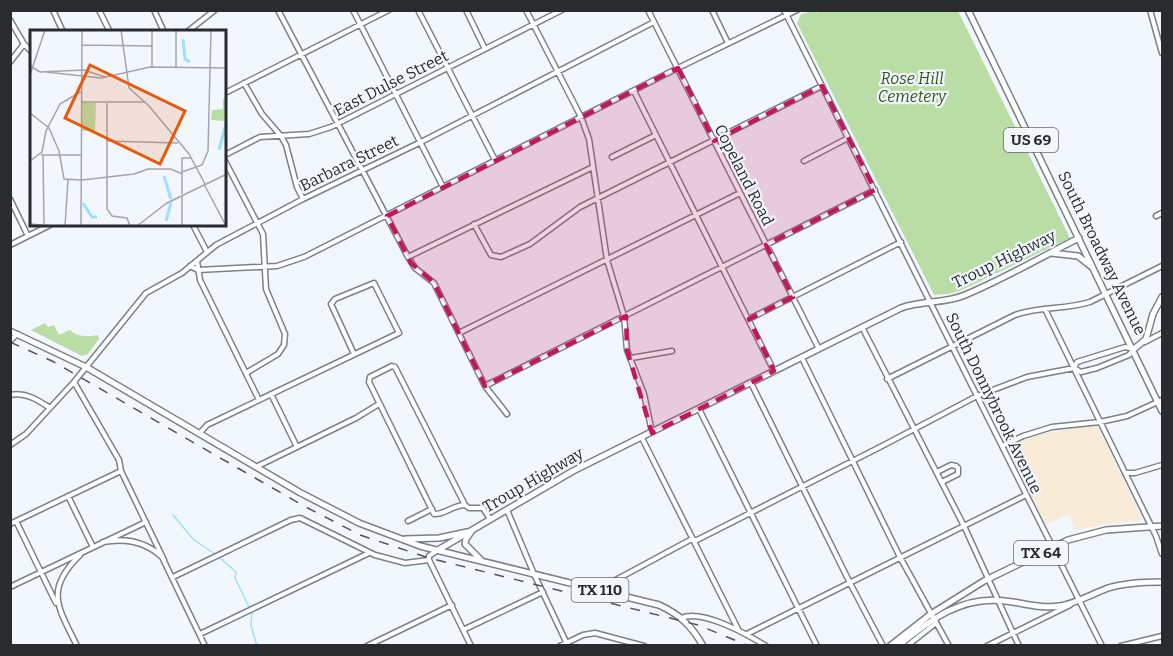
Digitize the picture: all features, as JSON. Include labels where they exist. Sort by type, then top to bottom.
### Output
[{"type":"main road","name":"South Broadway Avenue","points":[[968,10],[1160,401],[1162,411]]},
{"type":"main road","name":"Troup Highway","points":[[438,550],[573,471],[862,327],[911,304],[945,301],[966,295],[1079,238]]},
{"type":"main road","points":[[1049,253],[1078,256],[1095,269]]},
{"type":"main road","points":[[1134,349],[1144,342],[1153,314],[1162,297]]},
{"type":"main road","points":[[10,330],[86,367],[341,514],[402,540],[472,531]]},
{"type":"main road","name":"TX 64","points":[[898,645],[988,579],[1053,547],[1094,532],[1162,526]]},
{"type":"main road","points":[[472,531],[465,544],[482,561]]},
{"type":"main road","name":"TX 110","points":[[402,540],[653,603],[681,618],[692,628],[703,645]]},
{"type":"main road","name":"TX 64","points":[[890,645],[933,618],[966,604],[998,600],[1047,607],[1077,601],[1114,587],[1139,582],[1162,582]]},
{"type":"street","points":[[53,10],[62,30]]},
{"type":"street","points":[[99,10],[109,30]]},
{"type":"street","points":[[154,10],[163,30]]},
{"type":"street","points":[[278,10],[408,257],[415,268],[434,284],[485,386],[507,414]]},
{"type":"street","points":[[353,10],[443,187]]},
{"type":"street","points":[[226,92],[389,10]]},
{"type":"street","points":[[418,10],[495,160]]},
{"type":"street","points":[[466,10],[485,49]]},
{"type":"street","points":[[526,10],[581,117],[589,140],[607,260],[624,316],[627,350],[644,394],[652,433]]},
{"type":"street","name":"East Dulse Street","points":[[226,155],[260,138],[309,134],[338,124],[562,10]]},
{"type":"street","name":"Copeland Road","points":[[648,10],[819,350]]},
{"type":"street","points":[[712,10],[728,43]]},
{"type":"street","points":[[190,266],[198,270],[265,267],[288,263],[304,257],[634,91],[785,12],[797,10]]},
{"type":"street","points":[[1150,10],[1162,53]]},
{"type":"street","points":[[190,30],[214,11]]},
{"type":"street","name":"South Donnybrook Avenue","points":[[785,12],[1053,547],[1077,601],[1102,645]]},
{"type":"street","points":[[10,20],[30,50]]},
{"type":"street","name":"Barbara Street","points":[[10,445],[26,434],[51,408],[146,293],[190,266],[221,242],[654,22]]},
{"type":"street","points":[[10,62],[24,44]]},
{"type":"street","points":[[244,83],[261,114],[281,135],[290,154],[295,181],[303,199]]},
{"type":"street","points":[[474,224],[490,255],[497,258],[535,241],[571,213],[822,86]]},
{"type":"street","points":[[634,91],[774,371]]},
{"type":"street","points":[[612,157],[656,135]]},
{"type":"street","points":[[804,161],[848,138]]},
{"type":"street","points":[[226,163],[258,223],[264,240],[265,281],[268,297],[283,328],[285,339],[279,354],[246,373]]},
{"type":"street","points":[[408,257],[593,167]]},
{"type":"street","points":[[485,386],[874,190]]},
{"type":"street","points":[[459,333],[740,193]]},
{"type":"street","points":[[10,199],[28,236]]},
{"type":"street","points":[[1156,216],[1162,213]]},
{"type":"street","points":[[10,245],[48,226]]},
{"type":"street","points":[[194,226],[207,252]]},
{"type":"street","points":[[749,319],[901,243]]},
{"type":"street","points":[[197,261],[200,280],[259,400]]},
{"type":"street","points":[[887,380],[1015,315],[1030,310],[1078,305],[1162,266]]},
{"type":"street","points":[[200,433],[207,425],[399,333],[379,289],[373,283],[332,302],[332,308],[354,354]]},
{"type":"street","points":[[1045,308],[1152,527],[1162,554]]},
{"type":"street","points":[[862,327],[887,380],[915,428],[964,526],[1019,645]]},
{"type":"street","points":[[1149,329],[1162,333]]},
{"type":"street","points":[[10,341],[18,333]]},
{"type":"street","points":[[1144,342],[1162,333]]},
{"type":"street","points":[[606,592],[610,583],[690,540],[697,540],[977,396],[1020,378],[1074,368],[1081,372],[1097,368],[1129,355],[1134,349],[1125,347],[1077,362],[1074,368]]},
{"type":"street","points":[[631,358],[672,351]]},
{"type":"street","points":[[802,358],[900,557],[949,645]]},
{"type":"street","points":[[465,505],[456,506],[436,515],[379,404],[369,379],[392,366],[395,367],[465,505],[469,508],[483,508],[491,520]]},
{"type":"street","points":[[74,382],[119,460],[121,471],[205,645]]},
{"type":"street","points":[[751,383],[883,645]]},
{"type":"street","points":[[10,395],[21,394],[36,399],[51,408]]},
{"type":"street","points":[[271,394],[297,447]]},
{"type":"street","points":[[1002,446],[1023,436],[1052,427],[1100,422],[1127,416],[1160,401]]},
{"type":"street","points":[[258,466],[356,418],[379,404]]},
{"type":"street","points":[[699,409],[817,645]]},
{"type":"street","points":[[642,438],[738,629]]},
{"type":"street","points":[[937,472],[951,465],[956,465],[958,468],[958,474],[942,482]]},
{"type":"street","points":[[1125,473],[1144,471],[1162,465]]},
{"type":"street","points":[[10,524],[121,471]]},
{"type":"street","points":[[747,634],[1026,495]]},
{"type":"street","points":[[68,496],[93,547]]},
{"type":"street","points":[[408,521],[432,509]]},
{"type":"street","points":[[507,510],[567,644]]},
{"type":"street","points":[[173,577],[291,520],[300,518],[369,552],[405,563],[429,560]]},
{"type":"street","points":[[16,521],[77,645]]},
{"type":"street","points":[[10,587],[146,522]]},
{"type":"street","points":[[103,542],[118,540],[138,542],[155,551],[164,560]]},
{"type":"street","points":[[438,550],[429,556],[429,560],[471,645]]},
{"type":"street","points":[[58,606],[58,590],[64,574],[85,551]]},
{"type":"street","points":[[200,634],[369,552]]},
{"type":"street","points":[[463,630],[543,592]]},
{"type":"street","points":[[987,645],[1077,601]]},
{"type":"street","points":[[367,645],[452,605]]},
{"type":"street","points":[[681,618],[688,614],[738,629],[766,645]]},
{"type":"street","points":[[907,645],[933,618]]},
{"type":"street","points":[[560,645],[567,644],[583,635],[595,633],[644,645]]},
{"type":"street","points":[[1121,645],[1162,636]]},
{"type":"street","points":[[378,640],[380,645]]},
{"type":"street","points":[[620,640],[621,645]]},
{"type":"highlighted area","points":[[678,68],[714,141],[822,86],[875,190],[766,245],[793,297],[749,319],[774,371],[652,433],[627,350],[626,316],[485,386],[434,283],[411,263],[387,216]]},
{"type":"shaded area","points":[[1097,425],[1143,520],[1076,530],[1068,514],[1046,525],[1007,447],[1047,433]]},
{"type":"green space","name":"Rose Hill Cemetery","points":[[820,11],[958,11],[1070,238],[962,290],[934,295],[797,23],[801,14]]},
{"type":"green space","points":[[45,323],[48,327],[54,325],[59,335],[70,330],[83,336],[98,335],[99,339],[88,354],[82,356],[31,330]]},
{"type":"waterway","points":[[173,515],[194,540],[215,554]]},
{"type":"waterway","points":[[219,557],[236,572],[235,578],[249,607]]},
{"type":"waterway","points":[[252,612],[251,626],[257,646]]},
{"type":"railway","points":[[10,342],[52,361],[302,505],[360,535],[429,558],[698,625],[749,646]]}]
